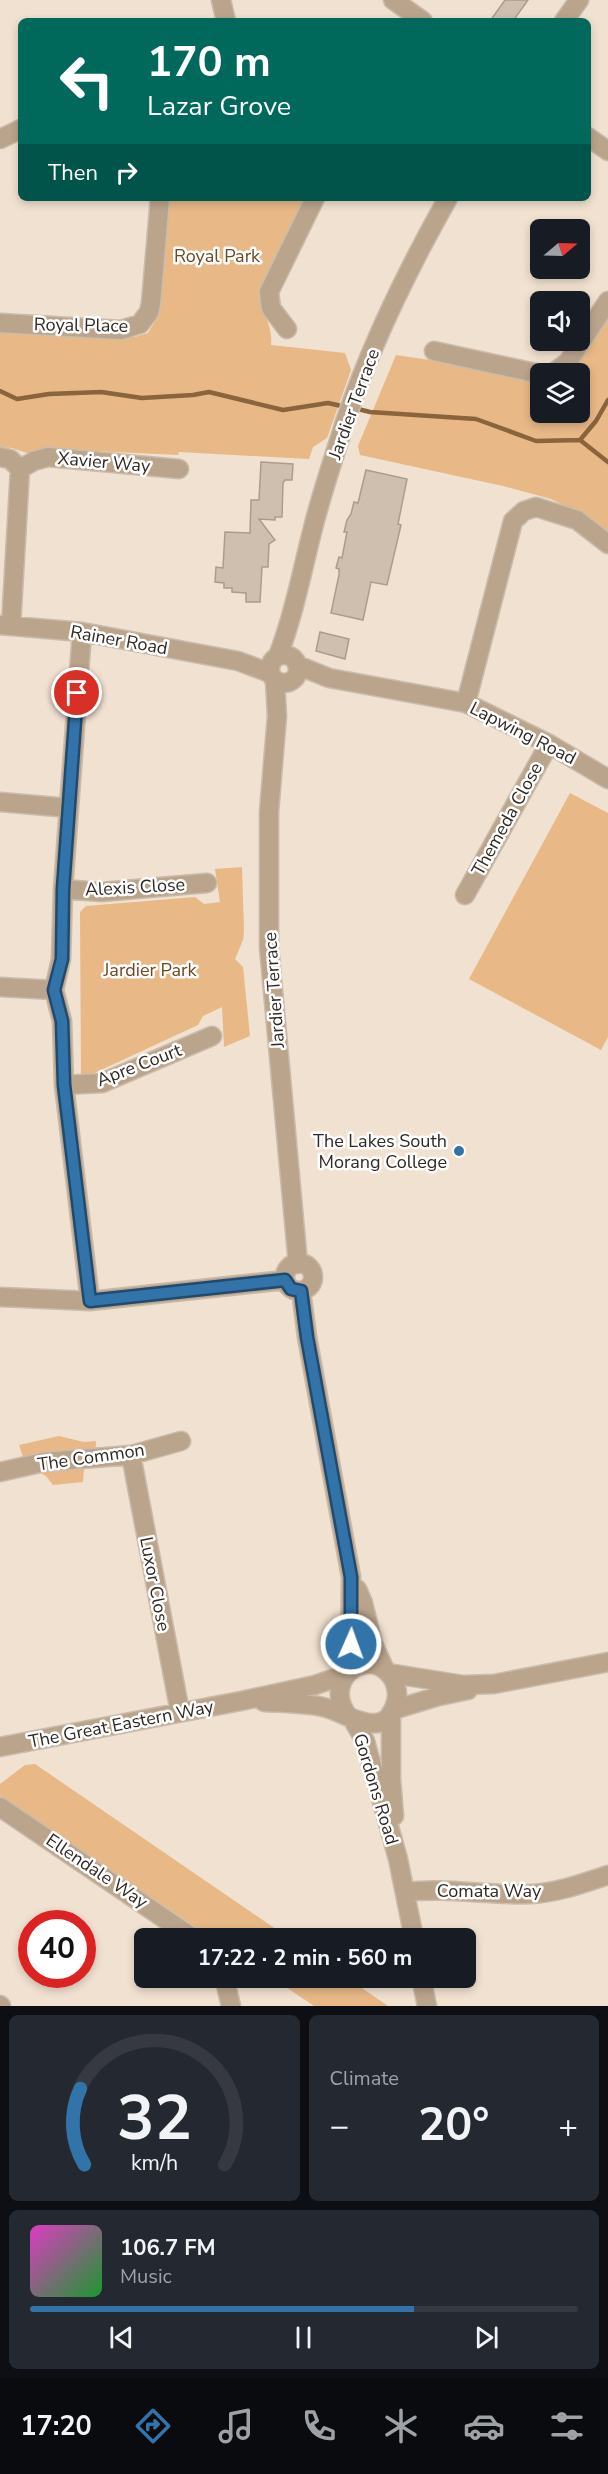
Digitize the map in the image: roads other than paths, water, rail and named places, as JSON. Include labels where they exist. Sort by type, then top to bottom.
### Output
[{"type":"street","points":[[221,0],[225,18]]},
{"type":"street","points":[[393,0],[419,18]]},
{"type":"street","points":[[566,18],[579,0]]},
{"type":"street","points":[[0,139],[18,130]]},
{"type":"street","points":[[591,139],[608,151]]},
{"type":"street","name":"Royal Place","points":[[0,323],[121,330],[140,324],[145,320],[151,303],[160,201]]},
{"type":"street","points":[[287,329],[271,308],[269,292],[314,201]]},
{"type":"street","name":"Jardier Terrace","points":[[298,1264],[269,947],[269,812],[277,716],[291,622],[314,526],[342,432],[358,386],[406,275],[446,201]]},
{"type":"street","points":[[567,363],[608,301]]},
{"type":"street","points":[[434,351],[530,372]]},
{"type":"street","points":[[0,456],[10,459],[20,469],[6,626]]},
{"type":"street","name":"Xavier Way","points":[[20,469],[34,461],[48,457],[179,469]]},
{"type":"street","points":[[466,703],[513,521],[524,511],[536,507],[577,520],[608,544]]},
{"type":"street","name":"Rainer Road","points":[[6,626],[82,632],[284,669]]},
{"type":"street","points":[[82,632],[63,889],[62,959],[54,990],[62,1021],[64,1085],[90,1301]]},
{"type":"street","name":"Lapwing Road","points":[[284,669],[466,703],[549,744],[608,779]]},
{"type":"street","name":"Themeda Close","points":[[465,895],[549,744]]},
{"type":"street","points":[[0,802],[69,808]]},
{"type":"street","name":"Alexis Close","points":[[63,889],[101,892],[207,883]]},
{"type":"street","points":[[0,987],[54,990]]},
{"type":"street","name":"Apre Court","points":[[64,1085],[102,1083],[213,1036]]},
{"type":"street","points":[[298,1264],[308,1268],[312,1276],[311,1284],[301,1291],[291,1289],[285,1280],[289,1268],[298,1264]]},
{"type":"street","points":[[0,1297],[90,1301],[285,1280]]},
{"type":"street","points":[[301,1291],[307,1337],[351,1577],[349,1672],[339,1690],[342,1708],[350,1718],[369,1724],[377,1723],[392,1712],[439,1696],[608,1662]]},
{"type":"street","name":"The Common","points":[[0,1472],[44,1462],[131,1455],[181,1441]]},
{"type":"street","name":"Luxor Close","points":[[131,1455],[180,1713]]},
{"type":"street","points":[[351,1577],[363,1603],[373,1644],[386,1671],[394,1681],[397,1701],[392,1712]]},
{"type":"street","points":[[349,1672],[368,1665],[386,1671],[463,1684],[494,1684]]},
{"type":"street","name":"The Great Eastern Way","points":[[0,1747],[241,1701],[315,1685],[349,1672]]},
{"type":"street","name":"The Great Eastern Way","points":[[241,1701],[324,1707],[350,1718]]},
{"type":"street","name":"Gordons Road","points":[[392,1712],[391,1779],[398,1859]]},
{"type":"street","name":"Gordons Road","points":[[350,1718],[365,1741],[398,1859],[412,1928]]},
{"type":"street","name":"Ellendale Way","points":[[0,1807],[178,1928]]},
{"type":"street","name":"Comata Way","points":[[405,1892],[449,1890],[532,1894],[580,1884],[608,1875]]},
{"type":"street","points":[[227,1988],[231,2006]]},
{"type":"street","points":[[423,1988],[427,2006]]},
{"type":"waterway","points":[[0,391],[17,399],[49,394],[101,392],[142,398],[209,392],[283,410],[328,403],[346,407]]},
{"type":"waterway","points":[[354,408],[370,412],[476,419],[536,441],[580,440],[596,421],[608,400]]},
{"type":"waterway","points":[[580,440],[608,462]]},
{"type":"place","name":"The Lakes South Morang College","points":[[459,1151]]},
{"type":"park label","name":"Royal Park","points":[[217,256]]},
{"type":"park label","name":"Jardier Park","points":[[150,970]]}]
